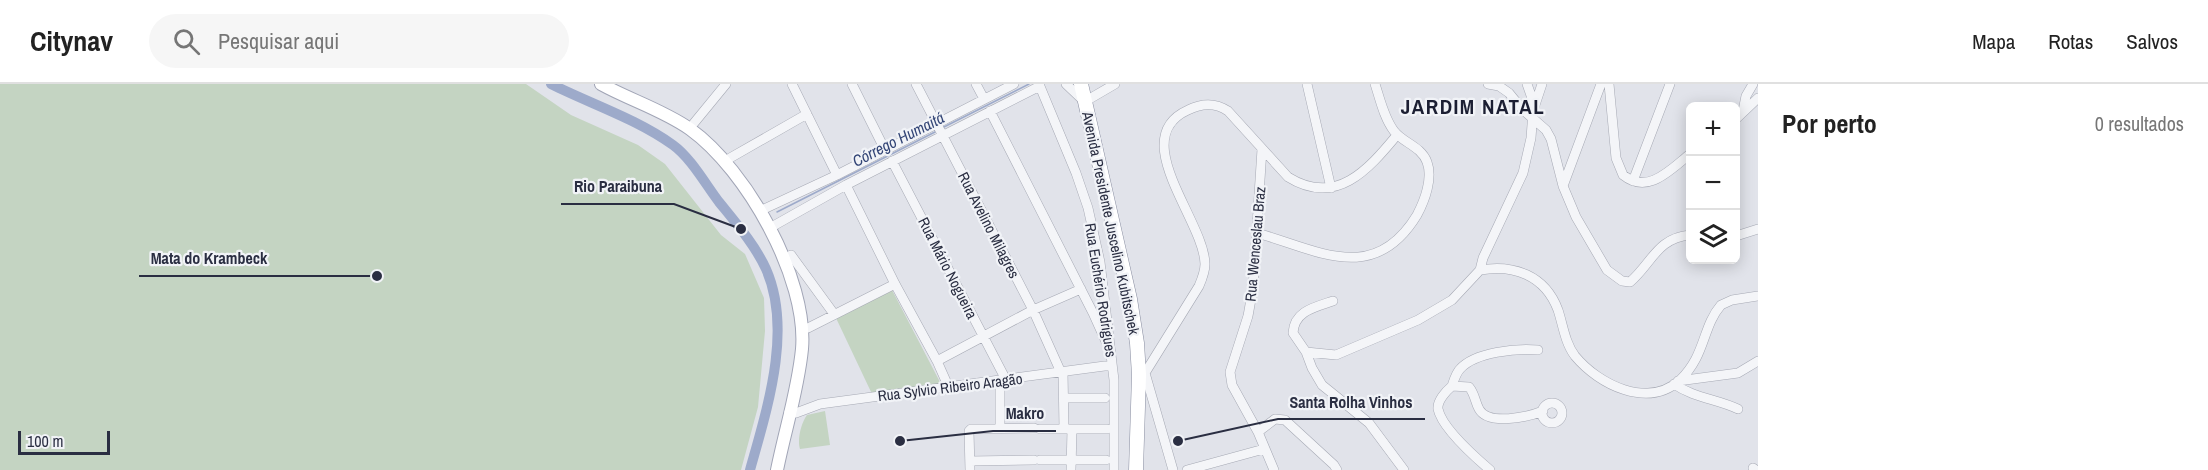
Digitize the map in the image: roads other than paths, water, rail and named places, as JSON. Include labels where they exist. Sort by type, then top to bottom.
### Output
[{"type":"highway","name":"Avenida Presidente Juscelino Kubitschek","points":[[1081,84],[1088,95],[1136,297],[1149,415],[1142,470]]},
{"type":"highway","name":"Avenida Presidente Juscelino Kubitschek","points":[[1088,95],[1137,343],[1139,375],[1136,470]]},
{"type":"main road","points":[[608,85],[689,128],[710,145],[752,200],[783,253],[800,307],[802,350],[784,470]]},
{"type":"main road","points":[[608,85],[656,102],[694,123],[730,158],[775,225],[791,255],[804,292],[808,328],[807,354],[777,470]]},
{"type":"main road","points":[[652,108],[670,113],[687,123],[694,123]]},
{"type":"main road","points":[[752,200],[759,206],[769,222],[775,225]]},
{"type":"main road","points":[[800,307],[803,310],[805,326],[808,328]]},
{"type":"street","points":[[792,84],[837,175]]},
{"type":"street","points":[[852,84],[885,150]]},
{"type":"street","name":"Rua Avelino Milagres","points":[[916,84],[1033,310],[1061,370]]},
{"type":"street","points":[[976,84],[984,99]]},
{"type":"street","points":[[775,225],[846,184],[892,161],[984,99],[1014,84]]},
{"type":"street","points":[[1066,84],[1088,95],[1115,84]]},
{"type":"street","points":[[1307,84],[1331,188]]},
{"type":"street","points":[[1257,233],[1319,254],[1347,259],[1370,254],[1394,242],[1411,224],[1427,192],[1429,176],[1426,159],[1421,152],[1397,135],[1388,121],[1375,84]]},
{"type":"street","points":[[1488,84],[1499,86],[1509,93],[1522,109],[1541,124],[1551,139],[1563,186],[1576,218],[1606,270],[1622,281],[1630,282],[1662,245],[1686,236]]},
{"type":"street","points":[[1527,84],[1534,104]]},
{"type":"street","points":[[1306,352],[1336,355],[1418,320],[1452,300],[1480,270],[1487,248],[1523,173],[1532,138],[1534,104],[1542,84]]},
{"type":"street","points":[[1563,186],[1601,84]]},
{"type":"street","points":[[1609,84],[1616,158],[1623,175],[1634,181],[1648,183],[1687,156]]},
{"type":"street","points":[[1634,181],[1670,84]]},
{"type":"street","points":[[1740,110],[1753,84]]},
{"type":"street","points":[[764,209],[885,150],[990,111],[1039,85]]},
{"type":"street","name":"Rua Euchério Rodrigues","points":[[1039,85],[1059,130],[1088,208],[1100,262],[1112,365],[1114,470]]},
{"type":"street","points":[[694,123],[720,86]]},
{"type":"street","points":[[1740,114],[1758,98]]},
{"type":"street","points":[[1145,373],[1199,286],[1205,272],[1204,254],[1198,231],[1170,178],[1166,161],[1165,138],[1171,124],[1181,113],[1192,108],[1217,105],[1228,111],[1288,177],[1298,184],[1317,188],[1331,188],[1345,183],[1369,166],[1397,135]]},
{"type":"street","points":[[990,111],[1093,313],[1110,352]]},
{"type":"street","points":[[730,158],[807,114]]},
{"type":"street","name":"Rua Wenceslau Braz","points":[[1262,149],[1255,275],[1248,316],[1230,372],[1232,385],[1258,432],[1274,470]]},
{"type":"street","name":"Rua Mário Nogueira","points":[[892,161],[984,337],[1002,378]]},
{"type":"street","points":[[846,184],[949,388]]},
{"type":"street","points":[[1740,235],[1758,229]]},
{"type":"street","points":[[791,255],[834,314]]},
{"type":"street","points":[[1480,270],[1500,268],[1526,273],[1553,299],[1566,338],[1575,356],[1605,380],[1633,393],[1644,394],[1660,391],[1676,383],[1730,376],[1746,369],[1758,360]]},
{"type":"street","points":[[808,328],[895,284]]},
{"type":"street","points":[[937,361],[1033,310],[1081,289]]},
{"type":"street","points":[[1676,383],[1696,362],[1710,325],[1721,305],[1758,296]]},
{"type":"street","points":[[1333,301],[1311,308],[1296,319],[1293,333],[1306,352],[1322,384],[1369,423],[1404,470]]},
{"type":"street","points":[[1093,313],[1106,311]]},
{"type":"street","points":[[1490,470],[1453,434],[1439,412],[1438,404],[1452,386],[1457,373],[1469,362],[1507,351],[1538,350]]},
{"type":"street","name":"Rua Sylvio Ribeiro Aragão","points":[[793,412],[820,404],[1112,365]]},
{"type":"street","points":[[1061,370],[1072,465]]},
{"type":"street","points":[[1000,428],[1002,378]]},
{"type":"street","points":[[1676,383],[1692,395],[1738,409]]},
{"type":"street","points":[[1452,386],[1469,387],[1474,394],[1478,409],[1487,417],[1513,418],[1543,411]]},
{"type":"street","points":[[1064,398],[1105,398]]},
{"type":"street","points":[[1149,415],[1173,470]]},
{"type":"street","points":[[1258,432],[1275,419],[1285,420],[1337,470]]},
{"type":"street","points":[[1106,460],[1072,465],[1037,460],[970,466],[969,431],[1000,428],[1107,429]]},
{"type":"street","points":[[1187,470],[1264,449]]},
{"type":"waterway","name":"Córrego Humaitá","points":[[551,84],[644,127],[680,150],[745,234],[762,260],[774,293],[777,343],[770,396],[750,470]]},
{"type":"waterway","name":"Córrego Humaitá","points":[[942,128],[1029,84]]},
{"type":"waterway","name":"Córrego Humaitá","points":[[777,212],[935,132]]},
{"type":"place","name":"Rio Paraibuna","points":[[741,229]]},
{"type":"place","name":"Mata do Krambeck","points":[[377,276]]},
{"type":"place","name":"Makro","points":[[900,441]]},
{"type":"place","name":"Santa Rolha Vinhos","points":[[1178,441]]},
{"type":"district","name":"JARDIM NATAL","points":[[1473,106]]}]
